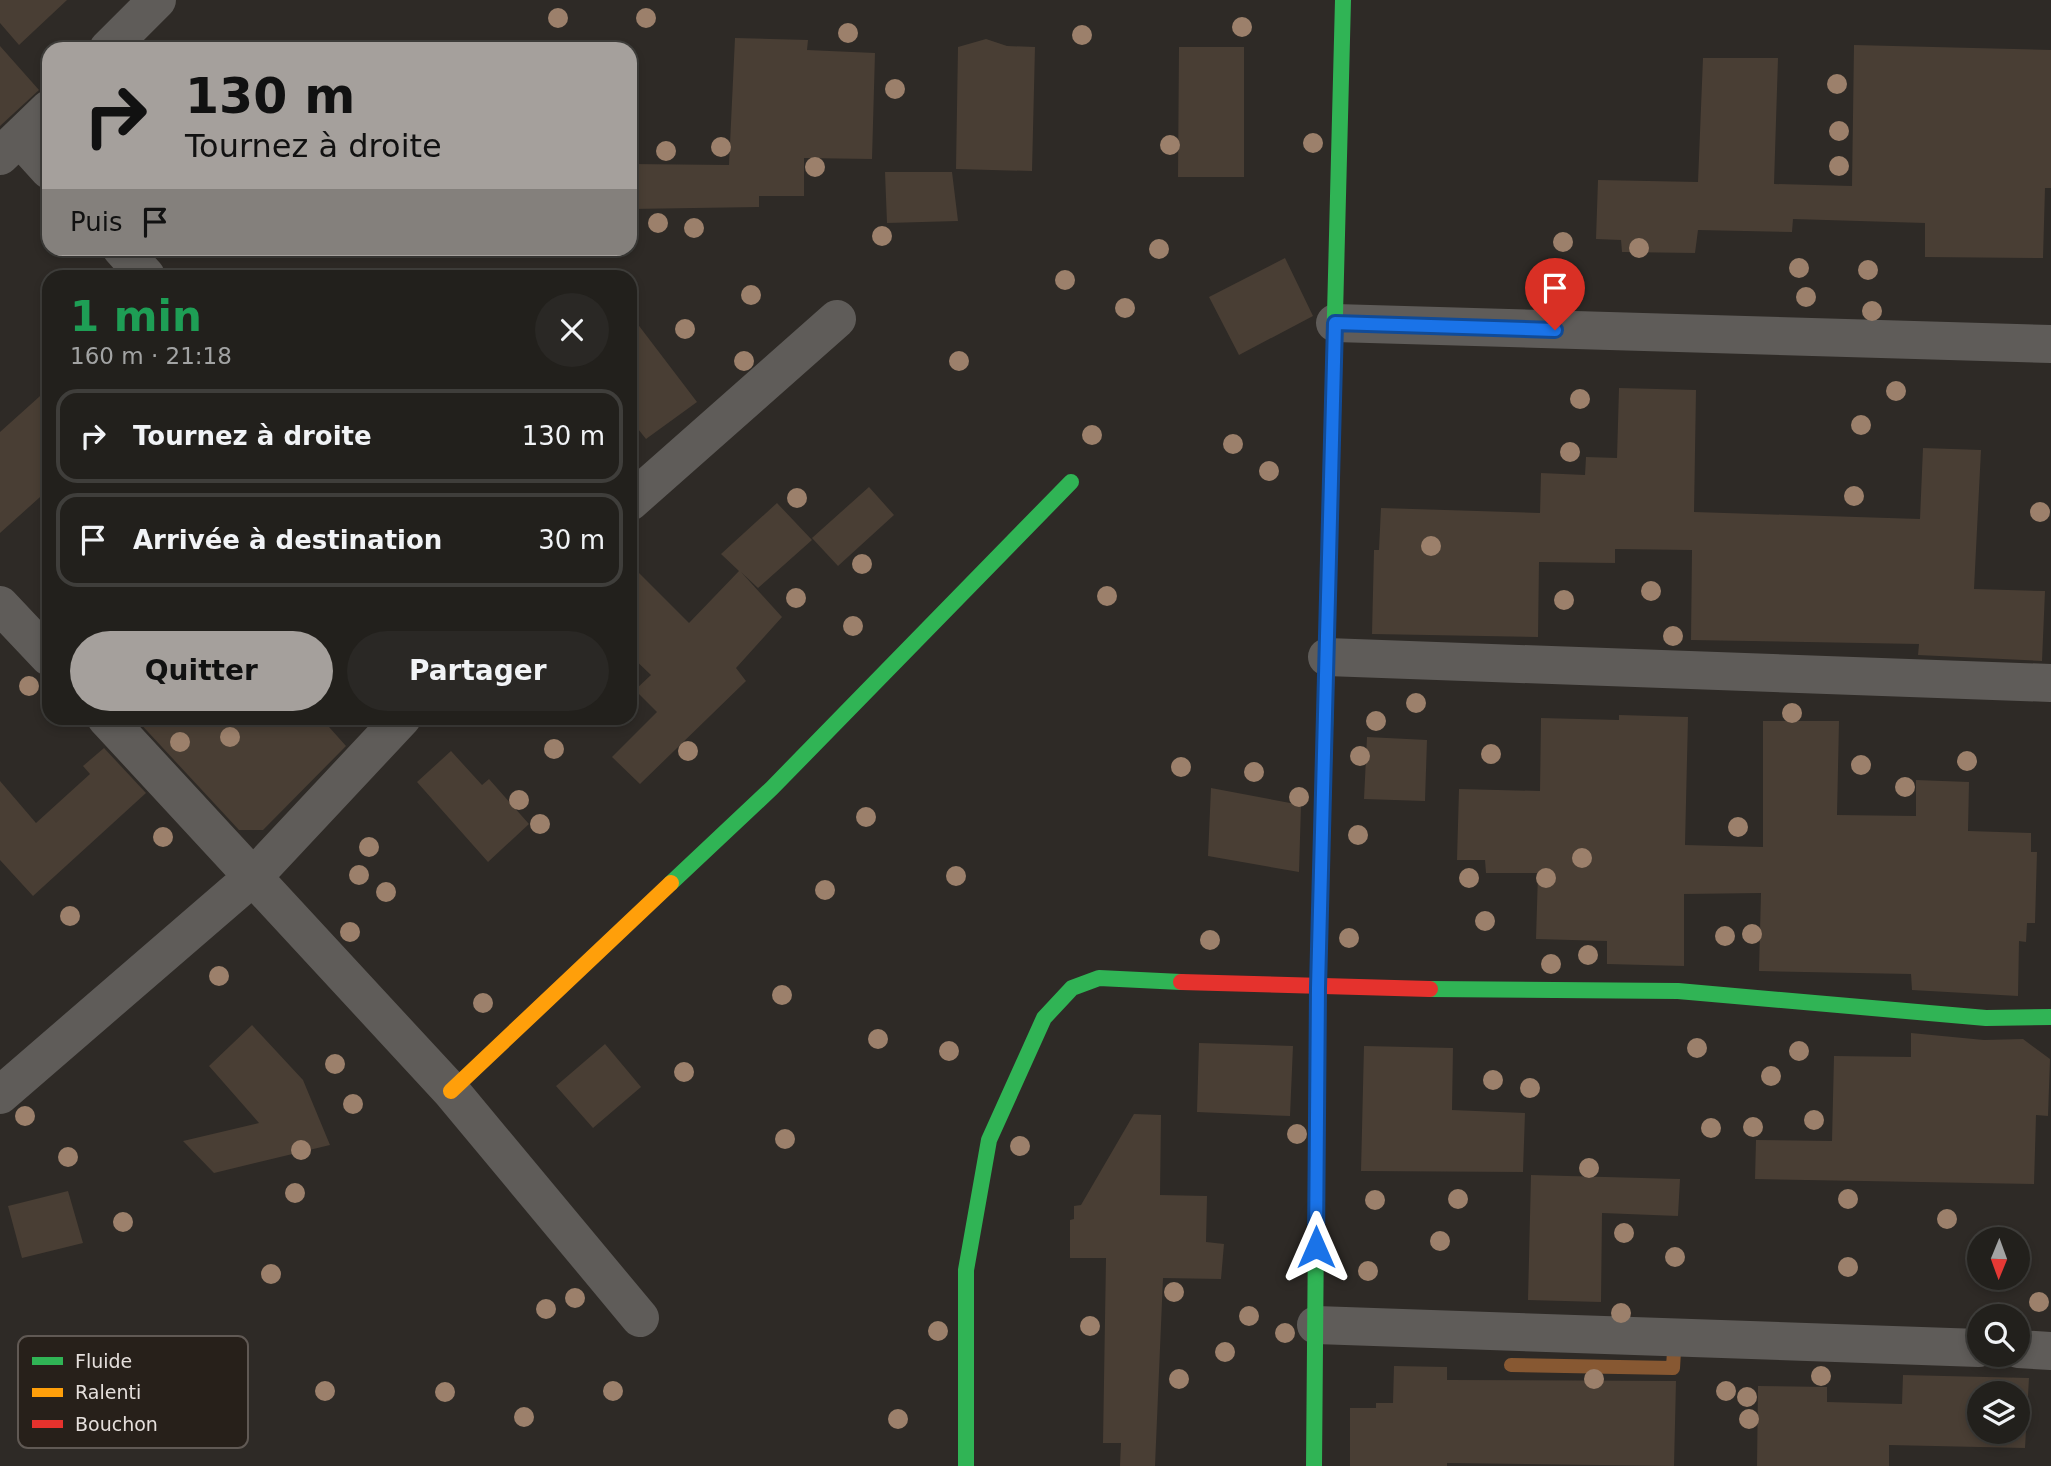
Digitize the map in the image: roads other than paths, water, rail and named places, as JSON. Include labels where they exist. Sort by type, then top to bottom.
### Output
[{"type":"street","points":[[115,42],[156,0]]},
{"type":"street","points":[[1314,1466],[1318,988],[1343,0]]},
{"type":"street","points":[[42,116],[10,147],[42,166]]},
{"type":"street","points":[[128,256],[141,270]]},
{"type":"street","points":[[637,496],[837,319]]},
{"type":"street","points":[[1335,323],[2051,344]]},
{"type":"street","points":[[452,1091],[772,788],[1071,482]]},
{"type":"street","points":[[0,605],[42,650]]},
{"type":"street","points":[[1326,657],[2051,683]]},
{"type":"street","points":[[113,725],[255,875],[452,1091],[640,1318]]},
{"type":"street","points":[[4,1083],[255,875],[395,725]]},
{"type":"street","points":[[966,1466],[968,1256],[989,1140],[1044,1018],[1072,988],[1099,978],[1318,988],[1678,991],[1986,1018],[2051,1017]]},
{"type":"street","points":[[1316,1325],[1967,1348]]},
{"type":"street","points":[[2030,1350],[2051,1351]]},
{"type":"waterway","points":[[1511,1365],[1673,1368],[1674,1351]]}]
